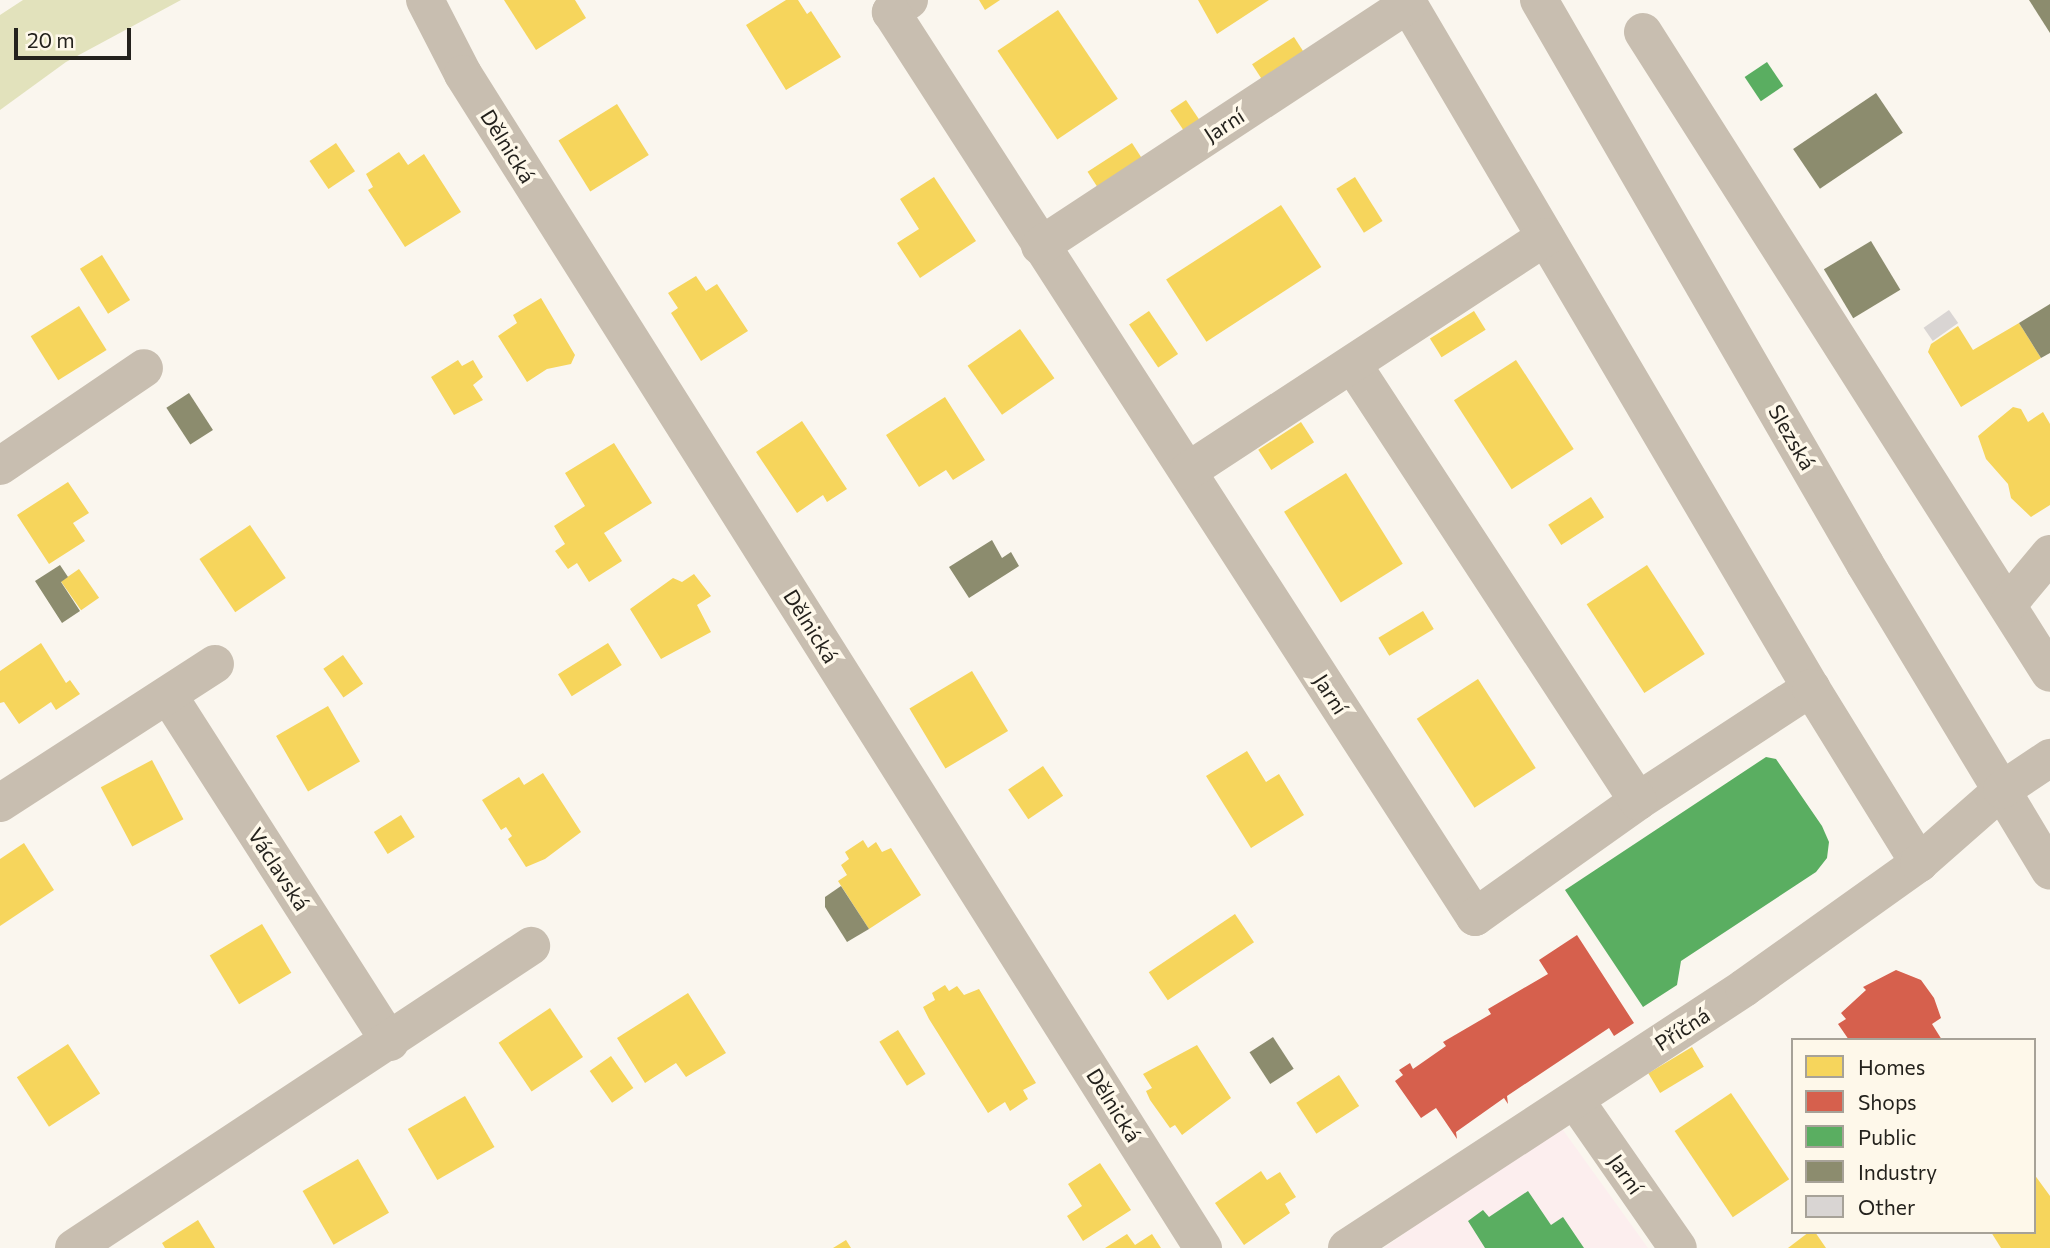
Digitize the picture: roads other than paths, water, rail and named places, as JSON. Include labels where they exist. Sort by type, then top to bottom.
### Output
[{"type":"street","name":"Dělnická","points":[[425,0],[463,74],[1203,1248]]},
{"type":"street","name":"Jarní","points":[[909,0],[891,12],[1475,917],[1638,801]]},
{"type":"street","name":"Slezská","points":[[1539,0],[1865,564],[2050,871]]},
{"type":"street","name":"Jarní","points":[[1040,246],[1407,2]]},
{"type":"street","points":[[1407,2],[1811,688],[1919,863]]},
{"type":"street","points":[[1643,32],[2050,673]]},
{"type":"street","points":[[1188,471],[1545,237]]},
{"type":"street","points":[[1353,365],[1638,801],[1811,688]]},
{"type":"street","points":[[0,466],[144,369]]},
{"type":"street","points":[[2008,603],[2050,554]]},
{"type":"street","points":[[0,803],[215,664]]},
{"type":"street","name":"Václavská","points":[[168,695],[390,1042]]},
{"type":"street","name":"Příčná","points":[[1347,1248],[1744,988],[1919,863],[2002,790],[2050,758]]},
{"type":"street","points":[[74,1248],[390,1042],[531,946]]},
{"type":"street","name":"Jarní","points":[[1574,1100],[1678,1248]]}]
